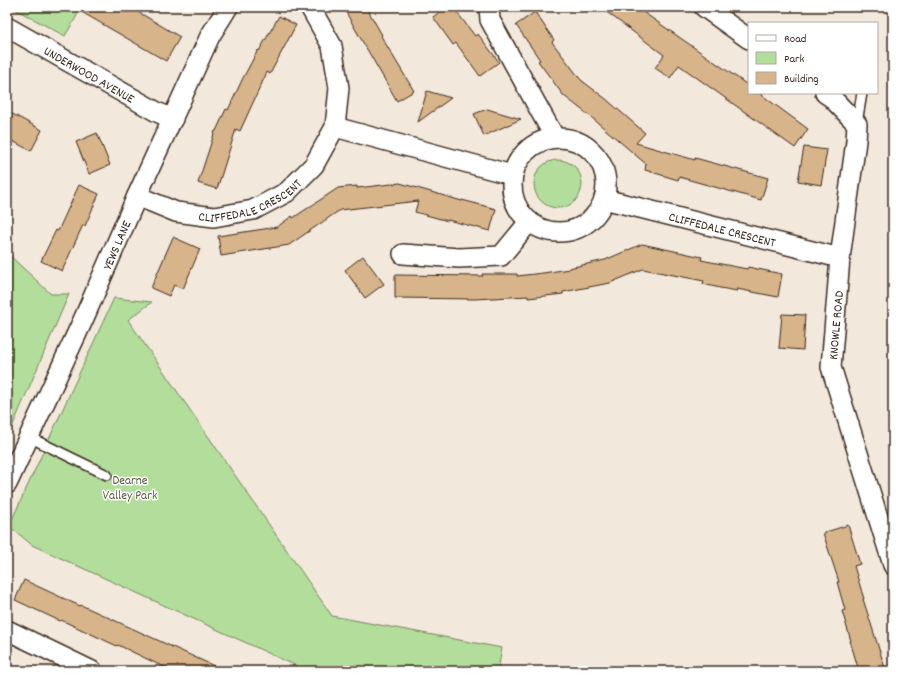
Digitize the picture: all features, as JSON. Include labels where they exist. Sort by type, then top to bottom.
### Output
[{"type":"street","name":"YEWS LANE","points":[[7,484],[210,36],[228,7]]},
{"type":"street","name":"CLIFFEDALE CRESCENT","points":[[137,196],[176,212],[214,217],[253,210],[287,192],[314,165],[335,127],[339,88],[332,46],[310,7]]},
{"type":"street","points":[[489,7],[490,20],[555,138]]},
{"type":"street","points":[[704,7],[748,38]]},
{"type":"street","name":"UNDERWOOD AVENUE","points":[[7,27],[157,112],[173,119]]},
{"type":"street","points":[[826,94],[857,124]]},
{"type":"street","name":"KNOWLE ROAD","points":[[857,124],[840,258],[831,367],[893,565]]},
{"type":"street","points":[[335,127],[512,175]]},
{"type":"street","points":[[555,138],[570,139],[584,145],[596,155],[603,169],[606,184],[604,199],[597,213],[586,225],[571,231],[554,232],[539,228],[529,222],[516,206],[512,191],[512,175],[518,161],[527,150],[540,141],[555,138]]},
{"type":"street","name":"CLIFFEDALE CRESCENT","points":[[604,199],[840,258]]},
{"type":"street","points":[[403,254],[459,258],[501,256],[529,222]]},
{"type":"street","points":[[7,630],[92,671]]},
{"type":"lane","name":"KNOWLE ROAD","points":[[857,124],[862,94]]},
{"type":"lane","points":[[29,437],[107,474]]},
{"type":"green space","points":[[11,7],[82,7],[65,36]]},
{"type":"green space","points":[[558,160],[567,162],[575,167],[580,175],[582,184],[580,193],[575,201],[567,206],[558,208],[549,206],[541,201],[536,193],[534,184],[536,175],[541,167],[549,162]]},
{"type":"green space","points":[[7,253],[51,294],[69,294],[7,439]]},
{"type":"green space","name":"Dearne Valley Park","points":[[114,298],[152,302],[128,320],[332,616],[502,648],[498,671],[300,671],[301,668],[32,545],[9,526]]},
{"type":"building","points":[[73,7],[130,7],[180,37],[166,61]]},
{"type":"building","points":[[343,7],[366,7],[382,35],[381,36],[414,91],[397,101]]},
{"type":"building","points":[[446,7],[453,7],[475,36],[478,34],[499,62],[480,76],[456,43],[453,45],[433,17]]},
{"type":"building","points":[[600,7],[636,7],[748,85],[748,94],[760,94],[808,129],[795,148],[679,65],[670,78],[655,68],[664,55]]},
{"type":"building","points":[[535,12],[554,40],[552,42],[581,80],[606,99],[645,133],[636,143],[695,160],[695,158],[768,178],[761,200],[679,177],[678,180],[645,170],[646,164],[563,95],[538,61],[540,60],[516,25]]},
{"type":"building","points":[[279,16],[296,25],[270,74],[267,72],[240,131],[236,129],[217,189],[198,183],[215,131],[226,109],[228,110],[258,50],[259,51]]},
{"type":"building","points":[[427,91],[451,98],[418,122]]},
{"type":"building","points":[[487,109],[521,119],[484,136],[474,114]]},
{"type":"building","points":[[7,111],[42,130],[31,151],[7,138]]},
{"type":"building","points":[[97,133],[110,165],[89,174],[76,142]]},
{"type":"building","points":[[804,147],[827,150],[821,185],[798,181]]},
{"type":"building","points":[[400,183],[496,209],[490,231],[415,212],[418,201],[340,210],[289,245],[221,256],[218,236],[277,227],[338,188],[357,186],[357,188]]},
{"type":"building","points":[[79,185],[99,194],[85,226],[83,225],[62,271],[41,261],[56,230],[58,231]]},
{"type":"building","points":[[173,237],[200,249],[183,289],[174,285],[169,296],[151,288]]},
{"type":"building","points":[[642,244],[702,257],[701,260],[782,274],[778,297],[737,289],[737,291],[720,288],[703,284],[704,281],[643,269],[610,283],[563,292],[563,294],[528,298],[528,296],[475,299],[395,298],[395,275],[483,276],[482,274],[517,274],[517,276],[543,273],[569,269],[605,260]]},
{"type":"building","points":[[363,256],[384,284],[365,298],[345,270]]},
{"type":"building","points":[[782,314],[805,315],[803,350],[779,348]]},
{"type":"building","points":[[848,525],[860,564],[854,566],[886,671],[859,671],[842,611],[845,610],[837,582],[839,582],[823,533]]},
{"type":"building","points":[[24,580],[225,671],[172,671],[118,645],[117,646],[61,620],[60,621],[15,600]]}]
